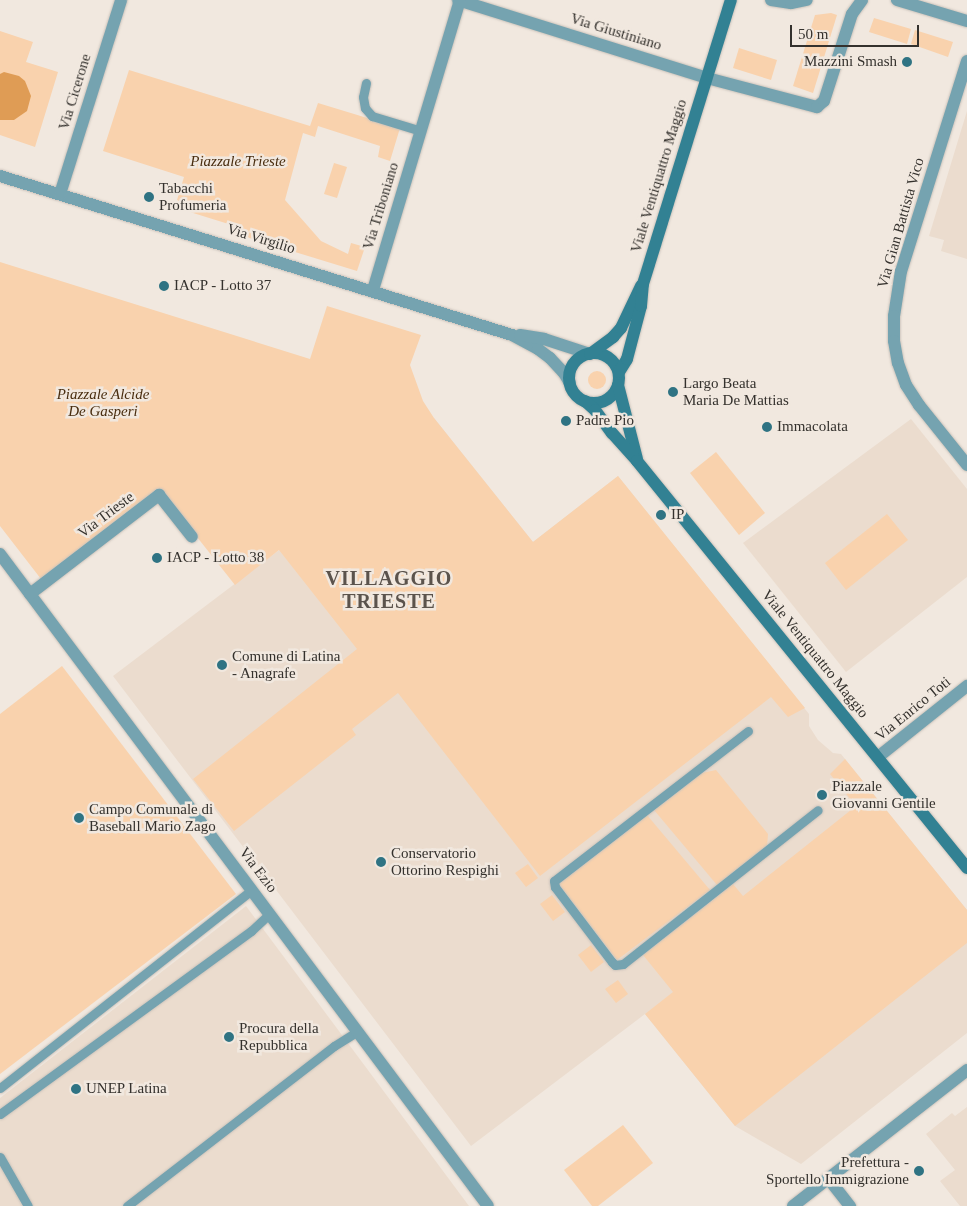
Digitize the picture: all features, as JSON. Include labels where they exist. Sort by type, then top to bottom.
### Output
[{"type":"main road","name":"Viale Ventiquattro Maggio","points":[[643,284],[731,0]]},
{"type":"main road","points":[[637,461],[612,434],[595,410],[573,391],[570,375],[576,361],[590,354],[621,328],[643,284]]},
{"type":"main road","points":[[585,401],[593,403],[609,398],[627,359],[641,306],[643,284]]},
{"type":"main road","points":[[590,354],[604,355],[611,359],[618,379],[637,461]]},
{"type":"main road","name":"Viale Ventiquattro Maggio","points":[[637,461],[967,868]]},
{"type":"street","name":"Via Cicerone","points":[[60,194],[121,0]]},
{"type":"street","name":"Via Giustiniano","points":[[459,0],[707,78],[811,106],[822,105],[852,14],[862,0]]},
{"type":"street","name":"Via Triboniano","points":[[373,290],[459,0]]},
{"type":"street","points":[[771,0],[792,3],[807,0]]},
{"type":"street","points":[[897,0],[967,21]]},
{"type":"street","name":"Via Gian Battista Vico","points":[[967,61],[901,271],[894,316],[894,341],[898,363],[906,385],[918,405],[967,465]]},
{"type":"street","name":"Via Virgilio","points":[[0,176],[512,334]]},
{"type":"street","points":[[512,334],[544,339],[590,354]]},
{"type":"street","points":[[512,334],[550,358],[564,373],[570,383]]},
{"type":"street","name":"Via Trieste","points":[[30,594],[160,495],[192,537]]},
{"type":"street","name":"Via Ezio","points":[[0,554],[488,1206]]},
{"type":"street","name":"Via Enrico Toti","points":[[878,757],[967,686]]},
{"type":"street","points":[[792,1206],[967,1070]]},
{"type":"street","points":[[828,1178],[850,1206]]},
{"type":"lane","points":[[366,83],[363,97],[365,108],[372,116],[421,131]]},
{"type":"lane","points":[[748,730],[554,881],[555,887],[612,962],[616,965],[622,964],[818,810]]},
{"type":"lane","points":[[0,1088],[252,890]]},
{"type":"lane","points":[[0,1114],[251,931],[270,913]]},
{"type":"lane","points":[[128,1206],[334,1046],[358,1031]]},
{"type":"lane","points":[[0,1157],[28,1206]]},
{"type":"shaded area","points":[[4,72],[19,76],[25,81],[31,96],[27,111],[14,120],[0,120],[0,74]]},
{"type":"shaded area","points":[[967,111],[967,259],[941,251],[944,240],[929,236]]},
{"type":"shaded area","points":[[434,418],[533,542],[618,476],[809,714],[809,726],[818,740],[833,753],[841,754],[967,910],[967,1033],[801,1164],[735,1126],[645,1014],[471,1146],[113,676],[278,551]]},
{"type":"shaded area","points":[[911,419],[967,489],[967,577],[846,672],[743,543]]},
{"type":"shaded area","points":[[246,906],[469,1206],[0,1206],[0,1098]]},
{"type":"shaded area","points":[[967,1107],[967,1206],[960,1206],[940,1181],[955,1170],[926,1134],[952,1113],[955,1116]]},
{"type":"green space","points":[[831,13],[837,15],[813,93],[793,86],[815,15]]},
{"type":"green space","points":[[874,18],[911,29],[907,44],[869,32]]},
{"type":"green space","points":[[915,30],[953,42],[948,57],[911,44]]},
{"type":"green space","points":[[0,31],[33,42],[26,62],[58,72],[35,147],[0,135]]},
{"type":"green space","points":[[739,48],[777,60],[771,80],[733,68]]},
{"type":"green space","name":"Piazzale Trieste","points":[[129,70],[310,126],[318,103],[400,128],[390,161],[378,157],[380,146],[318,126],[315,137],[303,133],[285,200],[321,241],[348,254],[351,243],[365,247],[357,271],[233,233],[235,226],[177,208],[179,201],[177,200],[184,177],[103,151]]},
{"type":"green space","points":[[334,163],[347,167],[337,198],[324,194]]},
{"type":"green space","name":"Piazzale Alcide De Gasperi","points":[[0,262],[310,359],[327,306],[421,335],[410,365],[423,401],[434,418],[533,542],[618,476],[805,708],[788,717],[771,697],[540,876],[398,693],[352,729],[356,735],[234,831],[193,779],[357,649],[279,550],[235,585],[159,489],[41,579],[0,526]]},
{"type":"green space","points":[[593,371],[601,371],[606,376],[604,387],[593,389],[588,384],[588,376]]},
{"type":"green space","points":[[716,452],[765,513],[739,535],[690,473]]},
{"type":"green space","points":[[887,514],[908,540],[846,590],[825,563]]},
{"type":"green space","name":"Campo Comunale di Baseball Mario Zago","points":[[62,666],[236,894],[0,1074],[0,714]]},
{"type":"green space","points":[[845,759],[967,910],[967,943],[735,1126],[645,1014],[673,992],[643,955],[733,884],[743,896],[856,806],[830,774]]},
{"type":"green space","points":[[716,770],[768,834],[767,847],[717,885],[654,810],[702,773]]},
{"type":"green space","points":[[647,815],[710,890],[617,960],[558,883]]},
{"type":"green space","points":[[528,864],[538,878],[526,887],[515,873]]},
{"type":"green space","points":[[552,895],[565,912],[553,921],[540,904]]},
{"type":"green space","points":[[591,945],[604,962],[591,972],[578,955]]},
{"type":"green space","points":[[618,980],[628,994],[616,1003],[605,989]]},
{"type":"green space","points":[[623,1125],[653,1163],[598,1206],[592,1206],[564,1170]]},
{"type":"place","name":"Mazzini Smash","points":[[907,62]]},
{"type":"place","name":"Tabacchi Profumeria","points":[[149,197]]},
{"type":"place","name":"IACP - Lotto 37","points":[[164,286]]},
{"type":"place","name":"Largo Beata Maria De Mattias","points":[[673,392]]},
{"type":"place","name":"Padre Pio","points":[[566,421]]},
{"type":"place","name":"Immacolata","points":[[767,427]]},
{"type":"place","name":"IP","points":[[661,515]]},
{"type":"place","name":"IACP - Lotto 38","points":[[157,558]]},
{"type":"place","name":"Comune di Latina - Anagrafe","points":[[222,665]]},
{"type":"place","name":"Piazzale Giovanni Gentile","points":[[822,795]]},
{"type":"place","name":"Campo Comunale di Baseball Mario Zago","points":[[79,818]]},
{"type":"place","name":"Conservatorio Ottorino Respighi","points":[[381,862]]},
{"type":"place","name":"Procura della Repubblica","points":[[229,1037]]},
{"type":"place","name":"UNEP Latina","points":[[76,1089]]},
{"type":"place","name":"Prefettura - Sportello Immigrazione","points":[[919,1171]]},
{"type":"district","name":"VILLAGGIO TRIESTE","points":[[389,590]]}]
